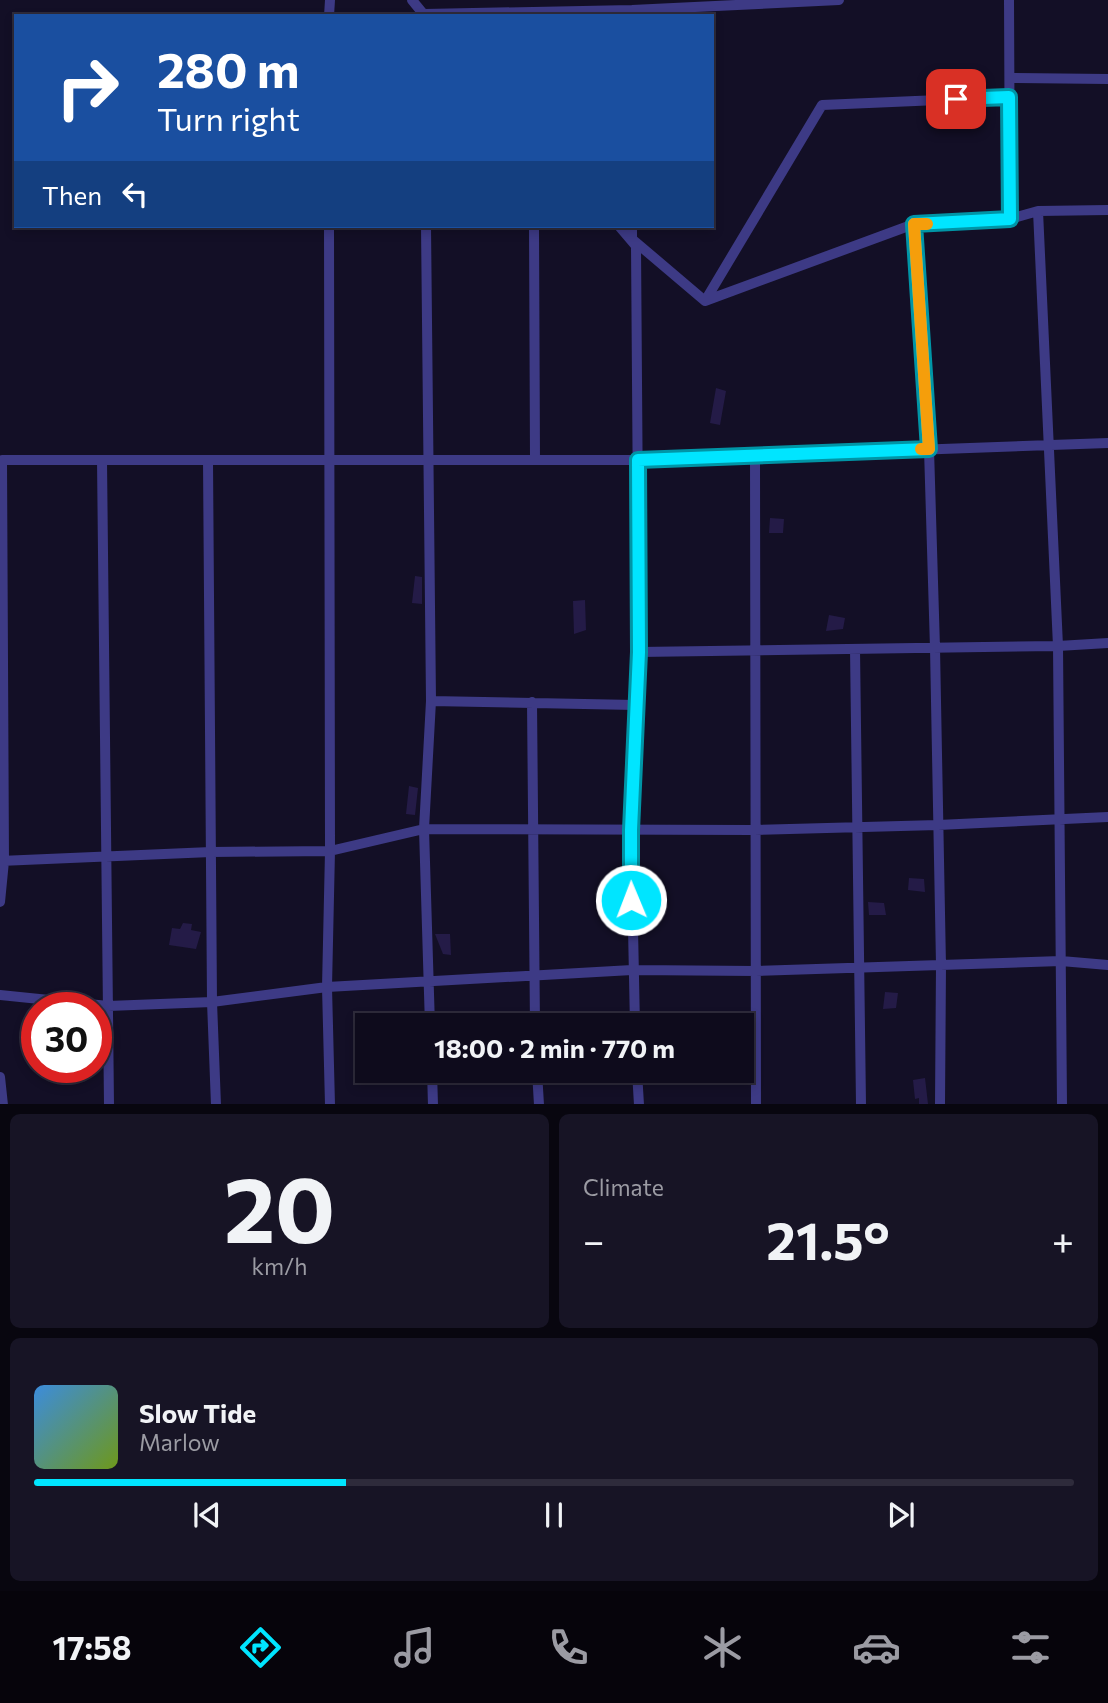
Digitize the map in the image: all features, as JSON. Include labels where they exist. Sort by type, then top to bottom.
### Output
[{"type":"street","points":[[412,0],[423,14]]},
{"type":"street","points":[[459,14],[839,0]]},
{"type":"street","points":[[1009,0],[1010,219]]},
{"type":"street","points":[[1010,78],[1108,79]]},
{"type":"street","points":[[705,301],[822,105],[1009,97]]},
{"type":"street","points":[[705,301],[914,224],[1010,219],[1038,211],[1108,210]]},
{"type":"street","points":[[1038,211],[1058,646],[1062,1104]]},
{"type":"street","points":[[914,224],[929,449],[935,648],[941,965],[940,1104]]},
{"type":"street","points":[[328,228],[330,851],[327,987],[330,1104]]},
{"type":"street","points":[[426,228],[431,701],[424,829],[429,1013]]},
{"type":"street","points":[[534,228],[535,460]]},
{"type":"street","points":[[621,228],[705,301]]},
{"type":"street","points":[[632,228],[632,239],[636,246],[639,652],[631,830],[634,1013]]},
{"type":"street","points":[[0,902],[2,460],[638,460],[1108,443]]},
{"type":"street","points":[[755,456],[756,1104]]},
{"type":"street","points":[[102,460],[108,992]]},
{"type":"street","points":[[208,460],[212,1002],[216,1104]]},
{"type":"street","points":[[639,652],[1108,643]]},
{"type":"street","points":[[855,649],[861,1104]]},
{"type":"street","points":[[431,701],[635,705]]},
{"type":"street","points":[[531,702],[534,1013]]},
{"type":"street","points":[[2,861],[211,852],[330,851],[424,829],[754,830],[1108,817]]},
{"type":"street","points":[[112,1006],[212,1002],[327,987],[632,970],[756,971],[1061,961],[1108,965]]},
{"type":"street","points":[[0,995],[21,997]]},
{"type":"street","points":[[0,1077],[3,1104]]},
{"type":"street","points":[[108,1083],[108,1104]]},
{"type":"street","points":[[432,1083],[433,1104]]},
{"type":"street","points":[[538,1083],[539,1104]]},
{"type":"street","points":[[638,1083],[639,1104]]},
{"type":"building","points":[[716,388],[726,391],[720,425],[710,423]]},
{"type":"building","points":[[770,518],[784,519],[783,533],[769,533]]},
{"type":"building","points":[[415,576],[422,577],[422,604],[412,603]]},
{"type":"building","points":[[585,600],[586,630],[574,634],[573,601]]},
{"type":"building","points":[[829,615],[845,618],[843,629],[826,631]]},
{"type":"building","points":[[409,786],[418,788],[415,815],[406,814]]},
{"type":"building","points":[[909,878],[924,879],[925,892],[908,890]]},
{"type":"building","points":[[868,902],[884,903],[886,915],[869,915]]},
{"type":"building","points":[[183,923],[192,924],[191,930],[201,932],[196,949],[169,945],[172,928],[180,929]]},
{"type":"building","points":[[435,934],[450,934],[451,955],[443,954]]},
{"type":"building","points":[[885,992],[898,993],[896,1008],[883,1009]]},
{"type":"building","points":[[925,1078],[928,1104],[919,1104],[919,1098],[915,1099],[913,1080]]},
{"type":"slow traffic","points":[[921,449],[929,449],[914,224],[927,224]]},
{"type":"route","points":[[631,900],[635,705],[639,652],[638,460],[929,449],[914,224],[1010,219],[1009,97],[956,99]]}]
